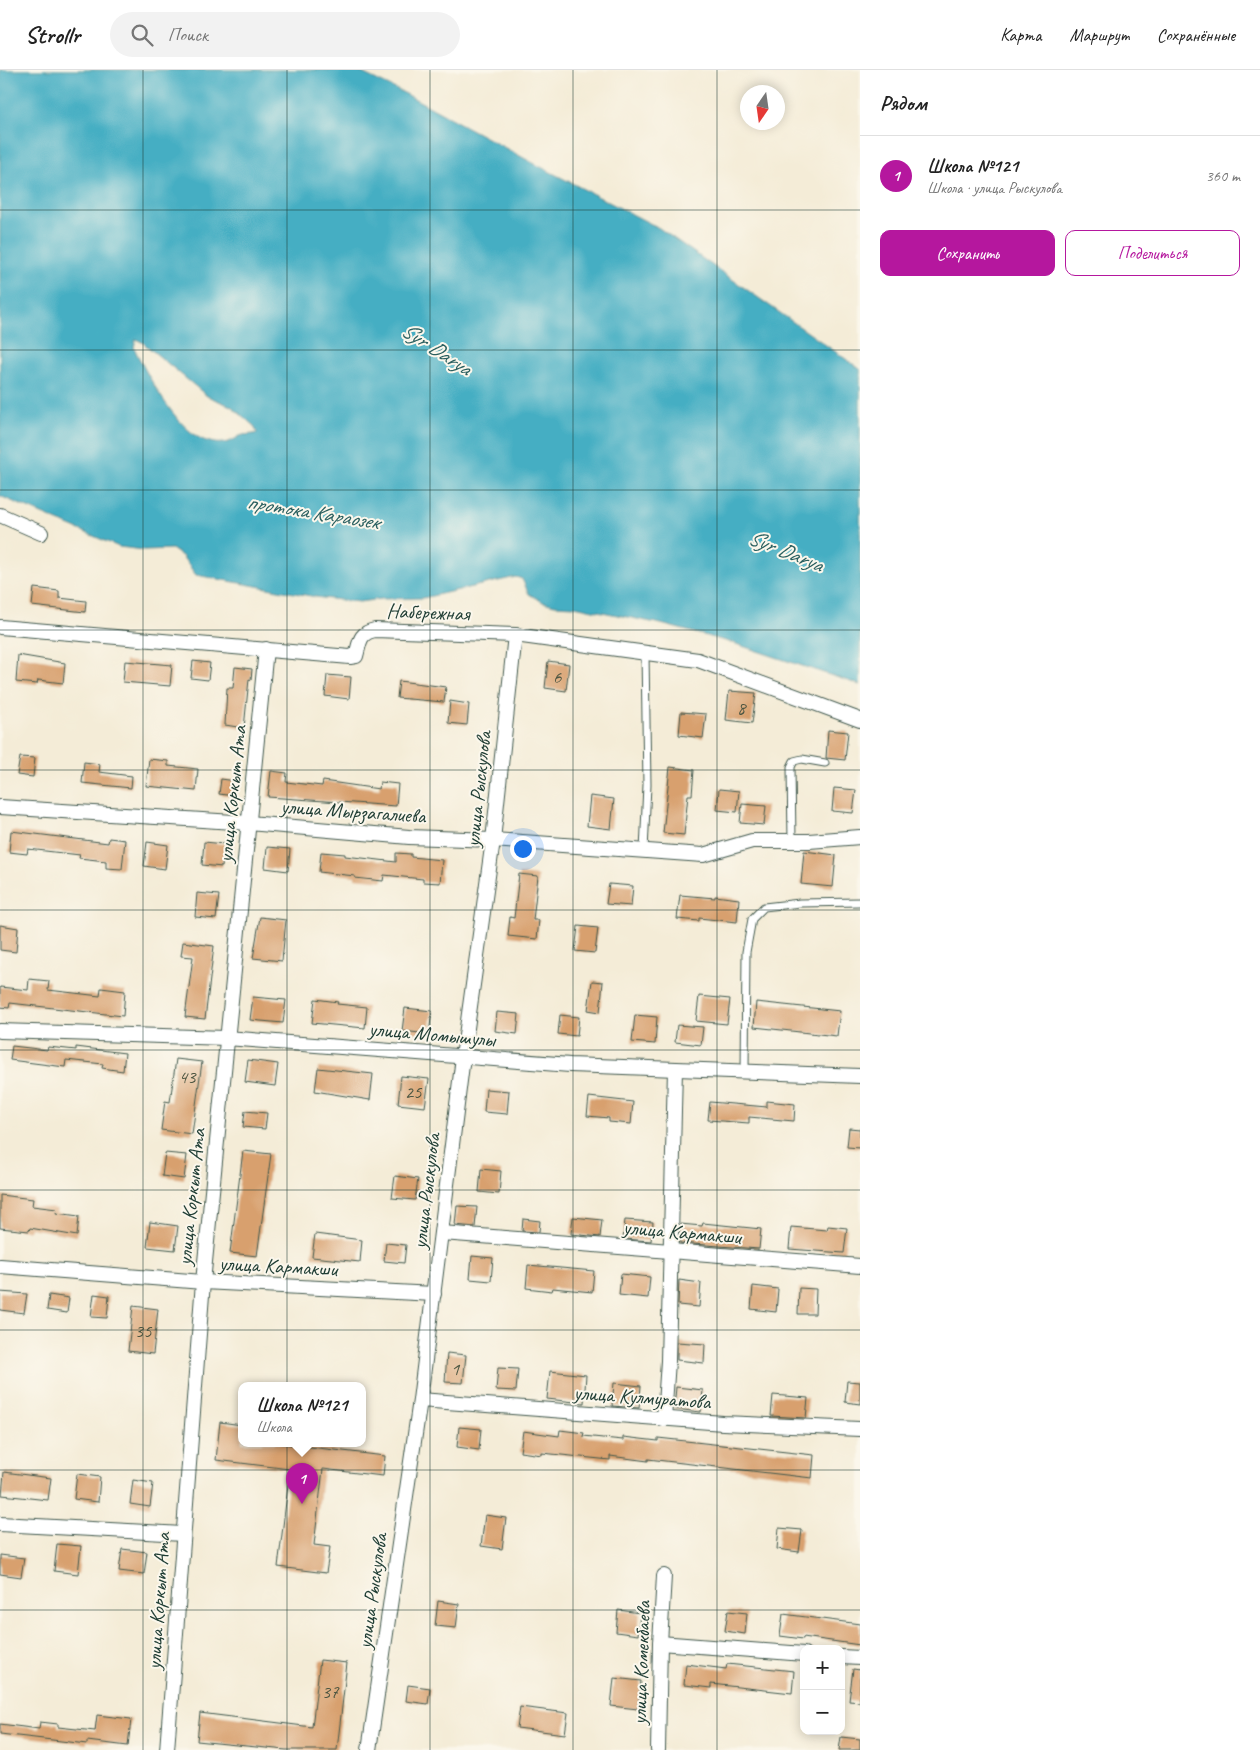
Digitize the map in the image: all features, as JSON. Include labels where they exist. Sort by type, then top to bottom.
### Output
[{"type":"street","points":[[0,515],[41,533]]},
{"type":"street","name":"Набережная","points":[[0,627],[350,657],[356,656],[362,636],[366,631],[515,635],[698,660],[860,720]]},
{"type":"street","name":"улица Рыскулова","points":[[369,1750],[420,1400],[442,1233],[463,1057],[493,840],[515,635]]},
{"type":"street","name":"улица Коркыт Ата","points":[[167,1750],[202,1282],[266,649]]},
{"type":"street","name":"улица Мырзагалиева","points":[[0,807],[703,855],[752,841],[860,837]]},
{"type":"street","name":"улица Момышулы","points":[[0,1031],[227,1038],[570,1066],[860,1076]]},
{"type":"street","points":[[664,1419],[668,1361],[674,1069]]},
{"type":"street","name":"улица Кармакши","points":[[442,1233],[860,1266]]},
{"type":"street","name":"улица Кармакши","points":[[0,1266],[202,1282],[434,1294]]},
{"type":"street","name":"улица Кулмуратова","points":[[420,1400],[723,1423],[860,1429]]},
{"type":"street","points":[[0,1524],[183,1534]]},
{"type":"street","name":"улица Комекбаева","points":[[658,1750],[660,1643],[664,1576]]},
{"type":"street","points":[[660,1643],[800,1654]]},
{"type":"street","points":[[845,1657],[860,1658]]},
{"type":"lane","points":[[644,653],[647,785],[644,851]]},
{"type":"lane","points":[[792,841],[791,768],[794,761],[802,758],[826,763]]},
{"type":"lane","points":[[745,1072],[746,952],[752,918],[764,907],[800,903],[860,902]]},
{"type":"water","points":[[0,70],[356,70],[406,94],[533,163],[659,228],[860,369],[860,685],[733,643],[661,624],[575,606],[543,602],[529,594],[522,579],[516,577],[423,598],[381,599],[359,602],[322,598],[196,575],[182,556],[172,549],[144,550],[119,547],[0,496]],"holes":[[[136,339],[207,396],[231,406],[254,426],[257,433],[241,435],[230,441],[219,443],[210,442],[188,429],[177,418],[157,390],[142,363],[134,347]]]},
{"type":"building","points":[[34,588],[59,591],[59,598],[86,601],[85,612],[32,606]]},
{"type":"building","points":[[18,655],[65,663],[63,683],[38,680],[37,684],[16,682]]},
{"type":"building","points":[[125,661],[172,665],[170,686],[123,682]]},
{"type":"building","points":[[193,661],[210,663],[208,680],[191,678]]},
{"type":"building","points":[[548,661],[569,664],[566,691],[545,688]]},
{"type":"building","points":[[235,667],[252,669],[251,680],[249,679],[244,728],[225,725],[227,688],[233,688]]},
{"type":"building","points":[[327,675],[351,677],[349,699],[325,696]]},
{"type":"building","points":[[399,681],[446,687],[444,702],[397,698]]},
{"type":"building","points":[[729,691],[756,693],[752,723],[726,720]]},
{"type":"building","points":[[450,701],[469,704],[467,725],[448,723]]},
{"type":"building","points":[[681,712],[706,714],[703,738],[679,735]]},
{"type":"building","points":[[828,730],[848,732],[845,760],[826,758]]},
{"type":"building","points":[[20,757],[35,758],[33,777],[17,775]]},
{"type":"building","points":[[149,759],[168,761],[168,766],[198,769],[196,791],[146,786]]},
{"type":"building","points":[[84,762],[100,764],[99,772],[132,776],[131,788],[82,783]]},
{"type":"building","points":[[670,767],[694,770],[692,795],[688,795],[684,835],[663,833]]},
{"type":"building","points":[[271,771],[287,773],[286,782],[322,786],[323,781],[379,789],[380,782],[398,784],[396,806],[268,797]]},
{"type":"building","points":[[221,779],[236,781],[234,796],[219,794]]},
{"type":"building","points":[[834,788],[856,790],[853,813],[832,811]]},
{"type":"building","points":[[719,789],[739,791],[737,812],[717,810]]},
{"type":"building","points":[[590,796],[614,799],[611,829],[587,826]]},
{"type":"building","points":[[742,804],[766,806],[764,825],[740,823]]},
{"type":"building","points":[[11,831],[108,843],[109,838],[125,840],[122,869],[106,868],[106,861],[79,858],[80,855],[28,849],[27,854],[9,852]]},
{"type":"building","points":[[147,842],[168,845],[165,869],[144,866]]},
{"type":"building","points":[[204,842],[225,844],[222,867],[202,865]]},
{"type":"building","points":[[267,847],[290,849],[288,871],[265,868]]},
{"type":"building","points":[[804,851],[836,855],[833,887],[801,884]]},
{"type":"building","points":[[321,852],[396,862],[396,853],[411,854],[411,857],[442,860],[440,883],[423,882],[423,879],[384,875],[383,881],[319,872]]},
{"type":"building","points":[[519,874],[538,876],[533,920],[539,920],[537,939],[508,936],[510,917],[514,918]]},
{"type":"building","points":[[609,884],[633,886],[631,906],[606,904]]},
{"type":"building","points":[[197,893],[219,895],[216,919],[195,917]]},
{"type":"building","points":[[680,895],[739,899],[737,922],[699,918],[699,921],[677,919]]},
{"type":"building","points":[[260,917],[286,920],[282,961],[253,958]]},
{"type":"building","points":[[0,925],[18,928],[16,952],[0,950]]},
{"type":"building","points":[[578,926],[598,928],[595,953],[575,951]]},
{"type":"building","points":[[183,942],[214,946],[205,1019],[185,1017],[193,957],[181,956]]},
{"type":"building","points":[[29,979],[49,981],[48,990],[100,996],[101,988],[125,991],[123,1016],[10,1003],[9,1008],[0,1007],[0,987],[28,990]]},
{"type":"building","points":[[592,981],[603,982],[600,1012],[588,1010]]},
{"type":"building","points":[[699,996],[730,999],[727,1024],[696,1021]]},
{"type":"building","points":[[253,997],[286,1000],[283,1023],[250,1020]]},
{"type":"building","points":[[315,999],[338,1002],[337,1004],[367,1007],[365,1028],[312,1023]]},
{"type":"building","points":[[756,1002],[840,1011],[837,1036],[754,1027]]},
{"type":"building","points":[[405,1008],[432,1011],[429,1034],[402,1031]]},
{"type":"building","points":[[497,1012],[519,1014],[517,1034],[495,1031]]},
{"type":"building","points":[[560,1015],[579,1017],[577,1036],[558,1034]]},
{"type":"building","points":[[635,1015],[657,1017],[655,1044],[632,1042]]},
{"type":"building","points":[[677,1025],[703,1027],[701,1045],[675,1042]]},
{"type":"building","points":[[12,1046],[47,1050],[48,1047],[76,1050],[76,1047],[125,1053],[123,1071],[102,1068],[103,1064],[66,1060],[65,1067],[10,1060]]},
{"type":"building","points":[[176,1059],[202,1062],[192,1134],[161,1130],[165,1101],[170,1102]]},
{"type":"building","points":[[248,1060],[278,1064],[275,1086],[245,1082]]},
{"type":"building","points":[[318,1068],[373,1074],[370,1100],[315,1091]]},
{"type":"building","points":[[401,1076],[429,1079],[425,1107],[398,1104]]},
{"type":"building","points":[[486,1089],[509,1091],[507,1114],[484,1112]]},
{"type":"building","points":[[589,1097],[633,1102],[631,1124],[609,1122],[609,1118],[587,1116]]},
{"type":"building","points":[[767,1101],[795,1104],[794,1121],[749,1117],[749,1123],[708,1120],[710,1102],[767,1107]]},
{"type":"building","points":[[245,1111],[267,1113],[265,1129],[243,1127]]},
{"type":"building","points":[[849,1128],[860,1129],[860,1148],[847,1147]]},
{"type":"building","points":[[243,1151],[271,1154],[257,1256],[230,1253]]},
{"type":"building","points":[[165,1153],[187,1155],[184,1179],[162,1176]]},
{"type":"building","points":[[481,1169],[501,1171],[499,1194],[479,1192]]},
{"type":"building","points":[[395,1176],[418,1179],[415,1200],[392,1198]]},
{"type":"building","points":[[0,1195],[33,1199],[32,1206],[57,1209],[56,1213],[79,1216],[77,1236],[30,1228],[29,1231],[0,1228]]},
{"type":"building","points":[[457,1206],[477,1207],[475,1227],[455,1225]]},
{"type":"building","points":[[573,1217],[602,1220],[600,1237],[571,1234]]},
{"type":"building","points":[[523,1219],[540,1221],[539,1232],[522,1231]]},
{"type":"building","points":[[625,1220],[653,1222],[651,1241],[623,1239]]},
{"type":"building","points":[[150,1222],[178,1226],[175,1250],[147,1247]]},
{"type":"building","points":[[703,1223],[761,1229],[759,1249],[680,1243],[680,1224],[702,1226]]},
{"type":"building","points":[[828,1226],[847,1228],[844,1253],[789,1249],[791,1227],[827,1230]]},
{"type":"building","points":[[315,1234],[362,1240],[360,1262],[312,1257]]},
{"type":"building","points":[[386,1243],[406,1245],[404,1263],[384,1261]]},
{"type":"building","points":[[472,1256],[493,1258],[491,1281],[470,1279]]},
{"type":"building","points":[[528,1265],[594,1271],[592,1292],[553,1288],[552,1291],[526,1288]]},
{"type":"building","points":[[621,1274],[650,1277],[648,1298],[619,1295]]},
{"type":"building","points":[[679,1280],[701,1283],[699,1307],[678,1305]]},
{"type":"building","points":[[753,1286],[778,1289],[776,1312],[751,1309]]},
{"type":"building","points":[[799,1288],[816,1289],[815,1314],[798,1314]]},
{"type":"building","points":[[0,1292],[27,1294],[24,1313],[0,1310]]},
{"type":"building","points":[[94,1294],[109,1296],[107,1318],[91,1317]]},
{"type":"building","points":[[49,1295],[69,1298],[67,1313],[47,1310]]},
{"type":"building","points":[[133,1306],[158,1309],[153,1354],[128,1351]]},
{"type":"building","points":[[677,1342],[705,1344],[704,1363],[677,1360]]},
{"type":"building","points":[[447,1353],[466,1355],[463,1383],[445,1382]]},
{"type":"building","points":[[498,1368],[518,1369],[516,1391],[496,1390]]},
{"type":"building","points":[[550,1371],[586,1375],[584,1403],[547,1399]]},
{"type":"building","points":[[847,1381],[860,1382],[860,1404],[845,1402]]},
{"type":"building","points":[[614,1383],[641,1386],[639,1408],[612,1406]]},
{"type":"building","points":[[676,1387],[703,1390],[701,1412],[674,1409]]},
{"type":"building","points":[[773,1395],[808,1398],[806,1418],[771,1416]]},
{"type":"building","points":[[220,1422],[238,1424],[238,1447],[310,1447],[385,1456],[383,1476],[323,1469],[314,1545],[330,1547],[326,1573],[278,1567],[290,1469],[216,1460]]},
{"type":"building","points":[[459,1427],[481,1429],[479,1450],[457,1447]]},
{"type":"building","points":[[560,1430],[584,1433],[583,1436],[623,1440],[623,1437],[658,1441],[658,1438],[814,1455],[812,1478],[648,1459],[648,1461],[610,1456],[610,1460],[520,1452],[523,1431],[559,1436]]},
{"type":"building","points":[[4,1472],[51,1478],[48,1500],[2,1495]]},
{"type":"building","points":[[77,1474],[100,1477],[98,1502],[74,1499]]},
{"type":"building","points":[[133,1480],[153,1483],[150,1507],[130,1504]]},
{"type":"building","points":[[485,1515],[506,1518],[502,1549],[481,1546]]},
{"type":"building","points":[[779,1528],[802,1530],[799,1552],[777,1549]]},
{"type":"building","points":[[57,1544],[81,1546],[78,1574],[54,1571]]},
{"type":"building","points":[[122,1549],[147,1552],[144,1574],[119,1571]]},
{"type":"building","points":[[0,1555],[24,1558],[21,1577],[0,1574]]},
{"type":"building","points":[[438,1601],[459,1604],[456,1628],[435,1626]]},
{"type":"building","points":[[618,1610],[640,1613],[638,1635],[616,1632]]},
{"type":"building","points":[[728,1611],[747,1613],[745,1634],[725,1631]]},
{"type":"building","points":[[783,1614],[860,1624],[860,1645],[803,1637],[803,1639],[780,1636]]},
{"type":"building","points":[[320,1660],[347,1663],[337,1750],[286,1750],[197,1741],[200,1713],[312,1727]]},
{"type":"building","points":[[686,1664],[726,1669],[727,1664],[794,1671],[792,1693],[711,1684],[711,1688],[684,1685]]},
{"type":"building","points":[[853,1669],[860,1670],[860,1702],[849,1701]]},
{"type":"building","points":[[614,1678],[641,1681],[638,1709],[611,1706]]},
{"type":"building","points":[[408,1685],[430,1688],[428,1704],[406,1701]]},
{"type":"building","points":[[520,1707],[568,1713],[565,1734],[517,1728]]},
{"type":"building","points":[[97,1715],[131,1719],[128,1746],[87,1741],[87,1744],[0,1734],[0,1724],[39,1729],[40,1722],[58,1724],[58,1727],[95,1731]]},
{"type":"building","points":[[841,1737],[860,1739],[860,1750],[839,1750]]},
{"type":"place","name":"Школа №121","points":[[302,1504]]},
{"type":"water label","name":"Syr Darya","points":[[437,348]]},
{"type":"water label","name":"протока Караозек","points":[[313,511]]},
{"type":"water label","name":"Syr Darya","points":[[786,550]]}]
